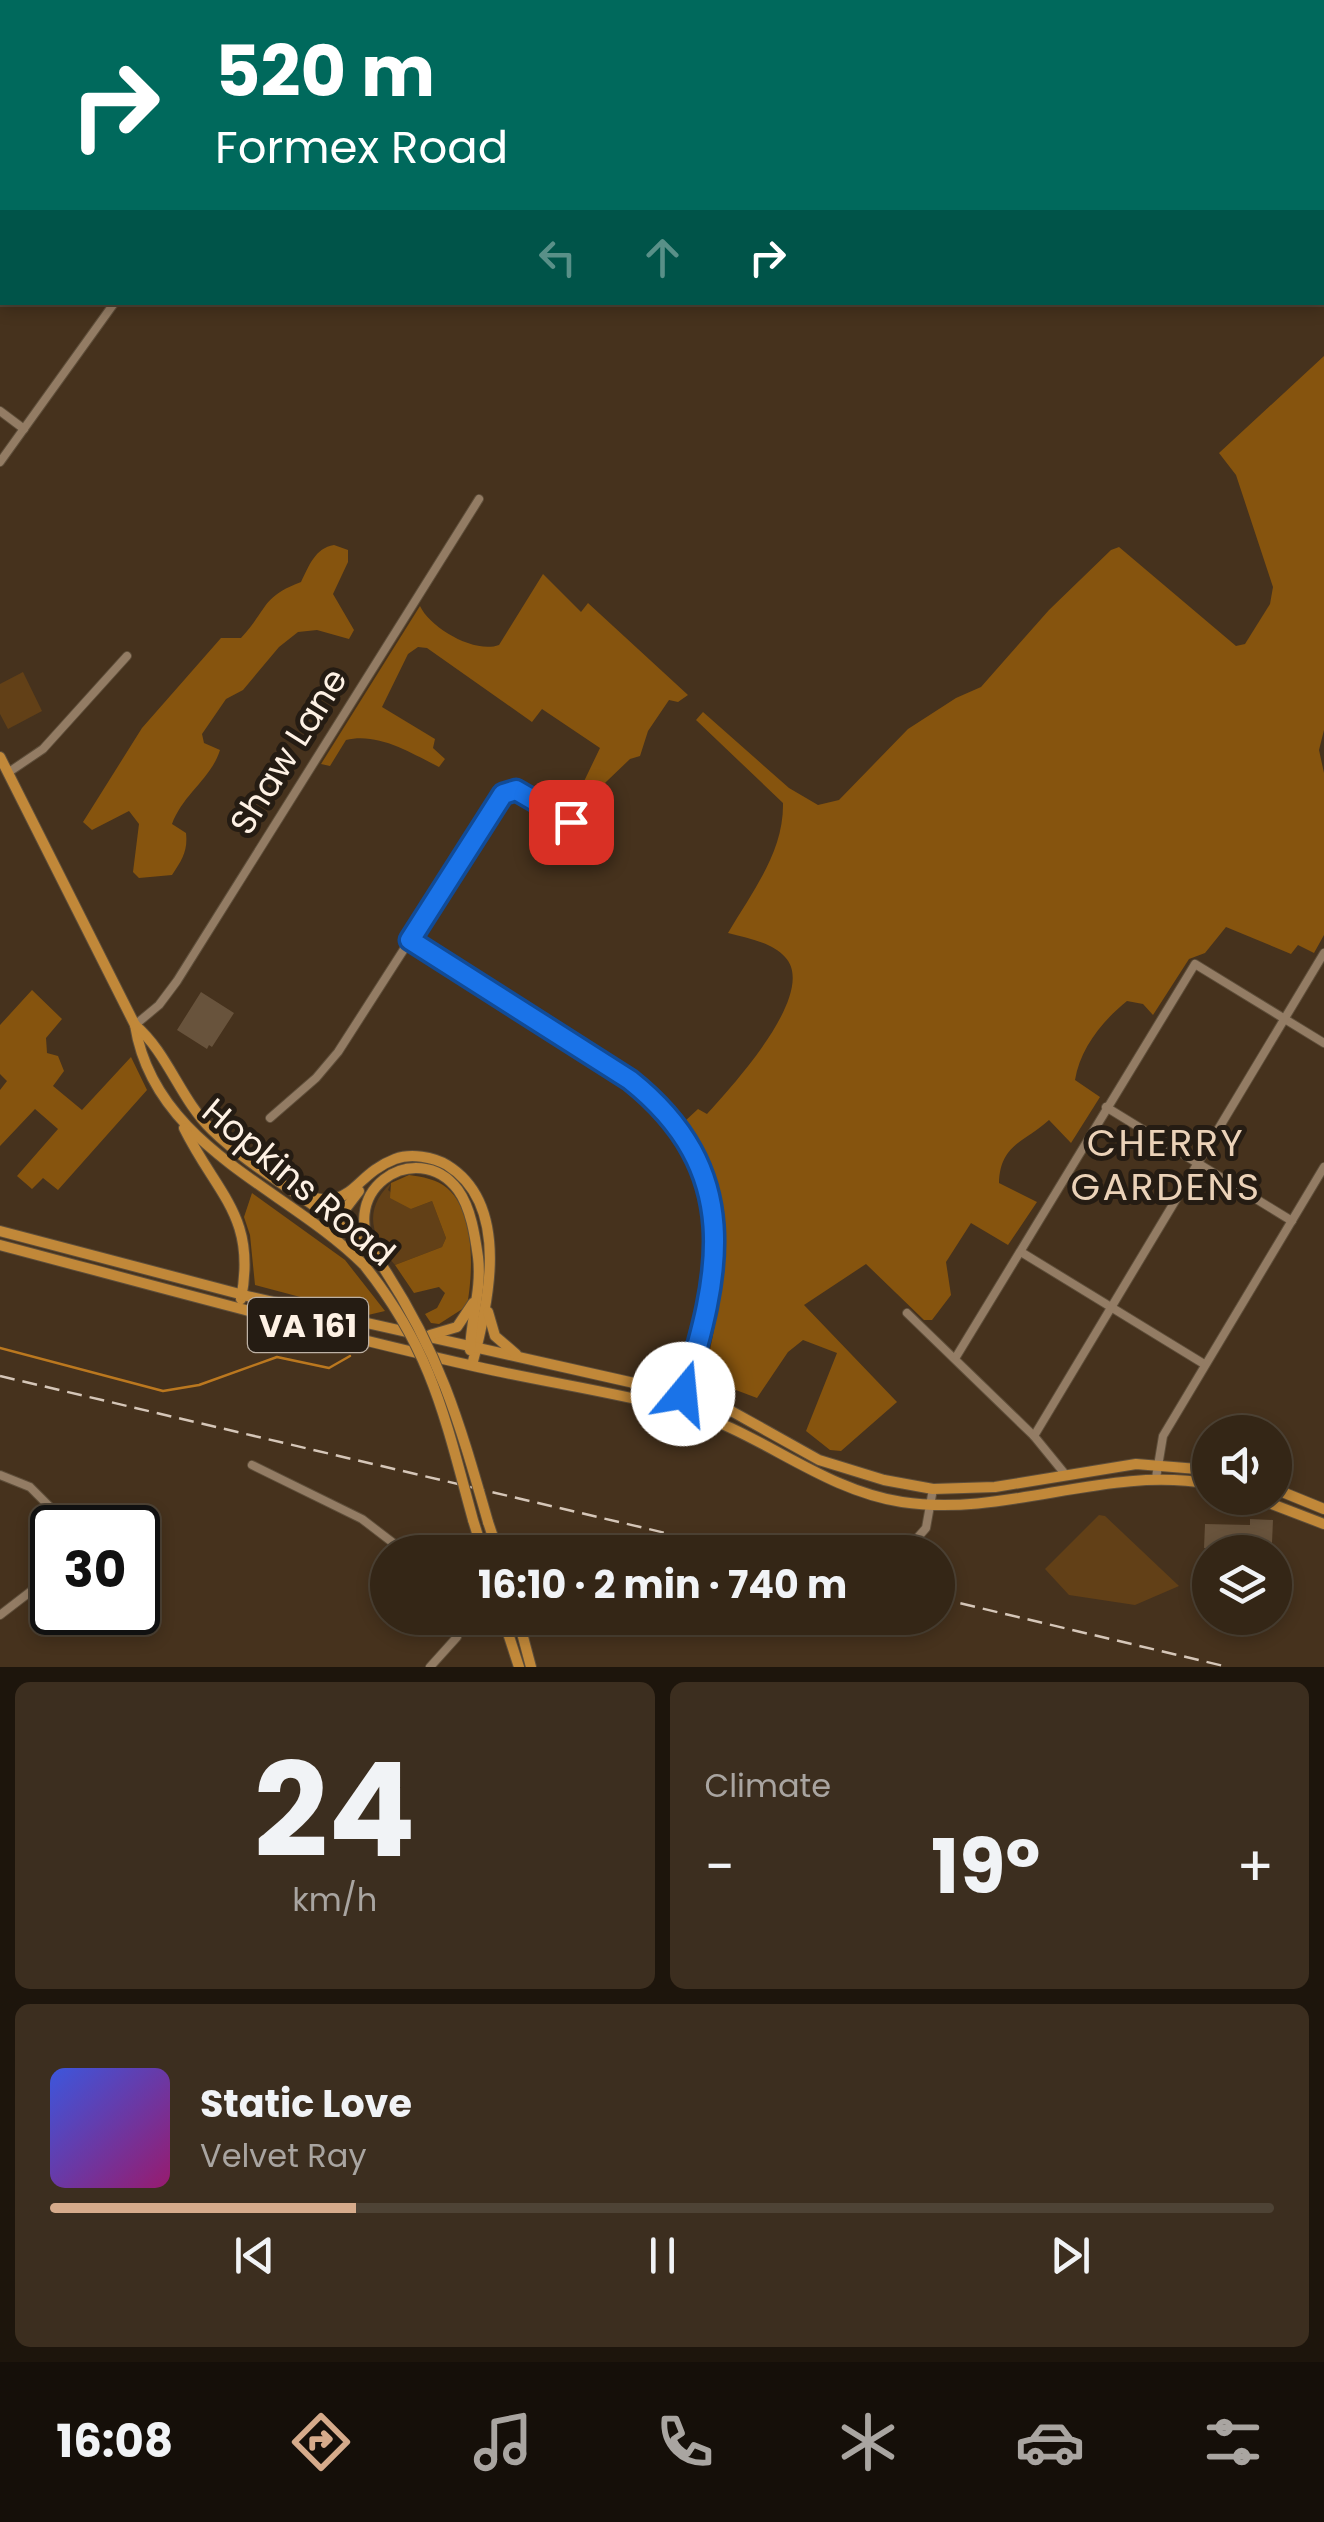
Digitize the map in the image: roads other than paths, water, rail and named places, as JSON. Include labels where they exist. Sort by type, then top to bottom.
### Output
[{"type":"main road","name":"Hopkins Road","points":[[0,757],[135,1024],[138,1044],[180,1118],[231,1166],[327,1232],[364,1265],[420,1346],[478,1535]]},
{"type":"main road","name":"Hopkins Road","points":[[135,1024],[151,1038],[182,1094],[208,1126],[248,1161],[336,1221],[380,1264],[416,1317],[442,1373],[492,1535]]},
{"type":"main road","points":[[180,1118],[240,1222],[246,1269],[240,1308]]},
{"type":"main road","points":[[295,1192],[323,1201],[340,1200],[396,1159],[411,1156],[440,1161],[458,1172],[474,1193],[484,1219],[490,1266],[489,1317],[495,1336],[521,1358]]},
{"type":"main road","points":[[380,1264],[363,1232],[362,1220],[378,1183],[402,1170],[432,1172],[453,1185],[467,1206],[477,1251],[479,1283],[472,1366]]},
{"type":"main road","points":[[327,1232],[373,1175]]},
{"type":"main road","name":"VA 161","points":[[0,1231],[242,1294],[683,1394],[733,1412],[820,1460],[884,1480],[934,1489],[995,1487],[1064,1474],[1156,1464],[1192,1468]]},
{"type":"main road","name":"VA 161","points":[[0,1246],[472,1366],[678,1408],[734,1429],[810,1472],[902,1502],[991,1503],[1101,1482],[1156,1478],[1192,1482]]},
{"type":"main road","points":[[424,1336],[448,1332],[462,1323],[471,1310],[479,1283]]},
{"type":"main road","points":[[473,1347],[488,1294]]},
{"type":"main road","points":[[1292,1496],[1324,1509]]},
{"type":"main road","points":[[1300,1499],[1319,1522]]},
{"type":"main road","points":[[1292,1512],[1319,1522]]},
{"type":"main road","points":[[510,1635],[520,1667]]},
{"type":"main road","points":[[523,1635],[531,1667]]},
{"type":"street","points":[[0,462],[113,305]]},
{"type":"street","points":[[0,411],[24,429]]},
{"type":"street","name":"Shaw Lane","points":[[135,1024],[159,1005],[176,981],[480,499]]},
{"type":"street","points":[[9,772],[43,749],[127,656]]},
{"type":"street","points":[[270,1118],[316,1078],[338,1052],[506,792],[516,790],[568,821],[586,826]]},
{"type":"street","points":[[410,940],[630,1080],[661,1108],[689,1147],[710,1200],[716,1257],[708,1311],[678,1408]]},
{"type":"street","points":[[1034,1436],[1324,953]]},
{"type":"street","points":[[956,1357],[1196,964],[1324,1043]]},
{"type":"street","points":[[1106,1108],[1292,1221]]},
{"type":"street","points":[[1156,1478],[1163,1436],[1324,1167]]},
{"type":"street","points":[[1021,1252],[1204,1364]]},
{"type":"street","points":[[906,1313],[1034,1436],[1060,1463],[1064,1474]]},
{"type":"street","points":[[252,1464],[362,1520],[382,1535]]},
{"type":"street","points":[[0,1475],[38,1493],[49,1505]]},
{"type":"street","points":[[920,1535],[926,1528],[934,1489]]},
{"type":"street","points":[[0,1614],[30,1592]]},
{"type":"street","points":[[430,1667],[457,1635]]},
{"type":"waterway","points":[[0,1348],[163,1391],[199,1385],[277,1357],[329,1368],[350,1356]]},
{"type":"railway","points":[[0,1376],[674,1535]]},
{"type":"railway","points":[[955,1602],[1228,1667]]},
{"type":"district","name":"CHERRY GARDENS","points":[[1166,1164]]}]
